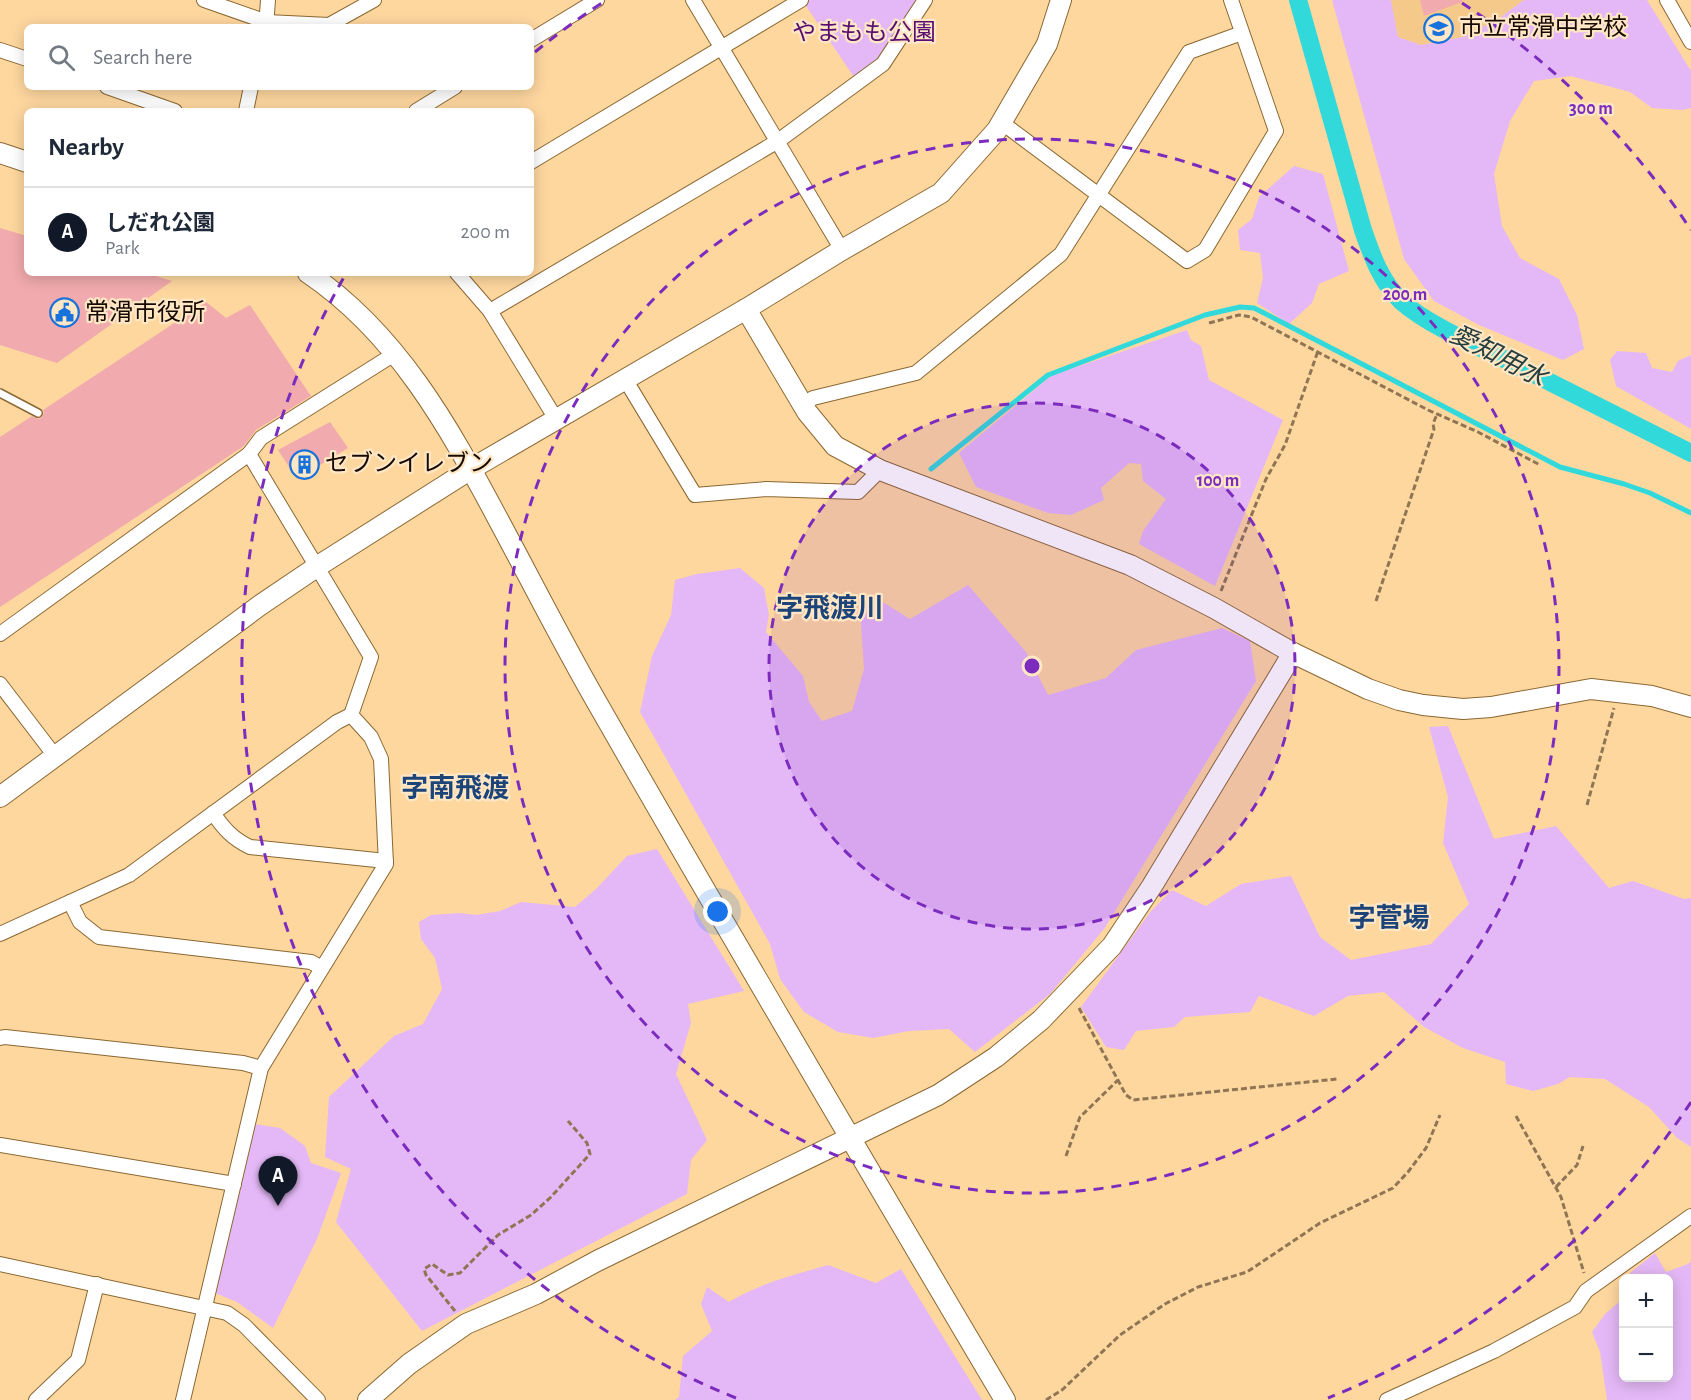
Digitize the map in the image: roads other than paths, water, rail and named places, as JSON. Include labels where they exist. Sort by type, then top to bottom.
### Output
[{"type":"street","points":[[204,0],[266,24],[268,0]]},
{"type":"street","points":[[331,24],[374,0]]},
{"type":"street","points":[[534,38],[597,0]]},
{"type":"street","points":[[693,0],[842,249]]},
{"type":"street","points":[[534,160],[801,0]]},
{"type":"street","points":[[490,310],[777,141],[883,64],[925,0]]},
{"type":"street","points":[[0,797],[259,606],[318,566],[471,469],[746,309],[842,249],[941,193],[997,130],[1047,44],[1061,0]]},
{"type":"street","points":[[1001,122],[1187,261],[1205,250],[1276,131],[1231,0]]},
{"type":"street","points":[[1667,0],[1691,42]]},
{"type":"street","points":[[803,405],[813,398],[916,373],[1061,254],[1189,52],[1242,33]]},
{"type":"street","points":[[0,50],[24,58]]},
{"type":"street","points":[[115,90],[166,108]]},
{"type":"street","points":[[247,108],[250,90]]},
{"type":"street","points":[[421,108],[450,90]]},
{"type":"street","points":[[0,153],[24,161]]},
{"type":"street","points":[[312,276],[345,301],[381,335],[396,353],[411,372],[471,469],[601,710],[1005,1400]]},
{"type":"street","points":[[460,276],[490,310],[556,419]]},
{"type":"street","points":[[746,309],[803,405],[835,446],[880,470],[1130,565],[1214,608],[1293,653],[1378,692],[1399,700],[1441,708],[1463,709],[1491,707],[1591,689],[1652,696],[1691,707]]},
{"type":"street","points":[[0,634],[249,454],[261,438],[396,353]]},
{"type":"street","points":[[625,379],[695,495],[766,489],[858,492],[880,470]]},
{"type":"street","points":[[0,934],[129,875],[337,722],[351,715],[371,657],[249,454]]},
{"type":"street","points":[[368,1400],[409,1364],[466,1324],[536,1294],[597,1261],[938,1095],[996,1058],[1041,1020],[1112,946],[1152,886],[1293,653]]},
{"type":"street","points":[[0,684],[54,756]]},
{"type":"street","points":[[183,1400],[261,1068],[386,864],[381,759],[371,737],[351,715]]},
{"type":"street","points":[[213,813],[228,833],[250,847],[386,861]]},
{"type":"street","points":[[70,902],[80,922],[99,937],[311,962],[322,968]]},
{"type":"street","points":[[0,1038],[232,1061],[261,1068]]},
{"type":"street","points":[[0,1145],[234,1184]]},
{"type":"street","points":[[1387,1400],[1494,1351],[1575,1307],[1586,1291],[1691,1216]]},
{"type":"street","points":[[0,1264],[227,1312],[244,1325],[318,1400]]},
{"type":"street","points":[[36,1400],[78,1360],[97,1284]]},
{"type":"lane","points":[[0,393],[38,413]]},
{"type":"waterway","name":"愛知用水","points":[[1298,0],[1363,230],[1388,286],[1412,310],[1452,334],[1691,453]]},
{"type":"waterway","points":[[931,469],[1048,375],[1205,315],[1240,307],[1254,308],[1560,467],[1650,493],[1691,513]]},
{"type":"place","name":"市立常滑中学校","points":[[1438,28]]},
{"type":"place","name":"常滑市役所","points":[[64,313]]},
{"type":"place","name":"セブンイレブン","points":[[304,464]]},
{"type":"place","name":"しだれ公園","points":[[278,1206]]},
{"type":"district","name":"字飛渡川","points":[[830,608]]},
{"type":"district","name":"字南飛渡","points":[[455,788]]},
{"type":"district","name":"字菅場","points":[[1389,918]]},
{"type":"park label","name":"やまもも公園","points":[[864,33]]}]
